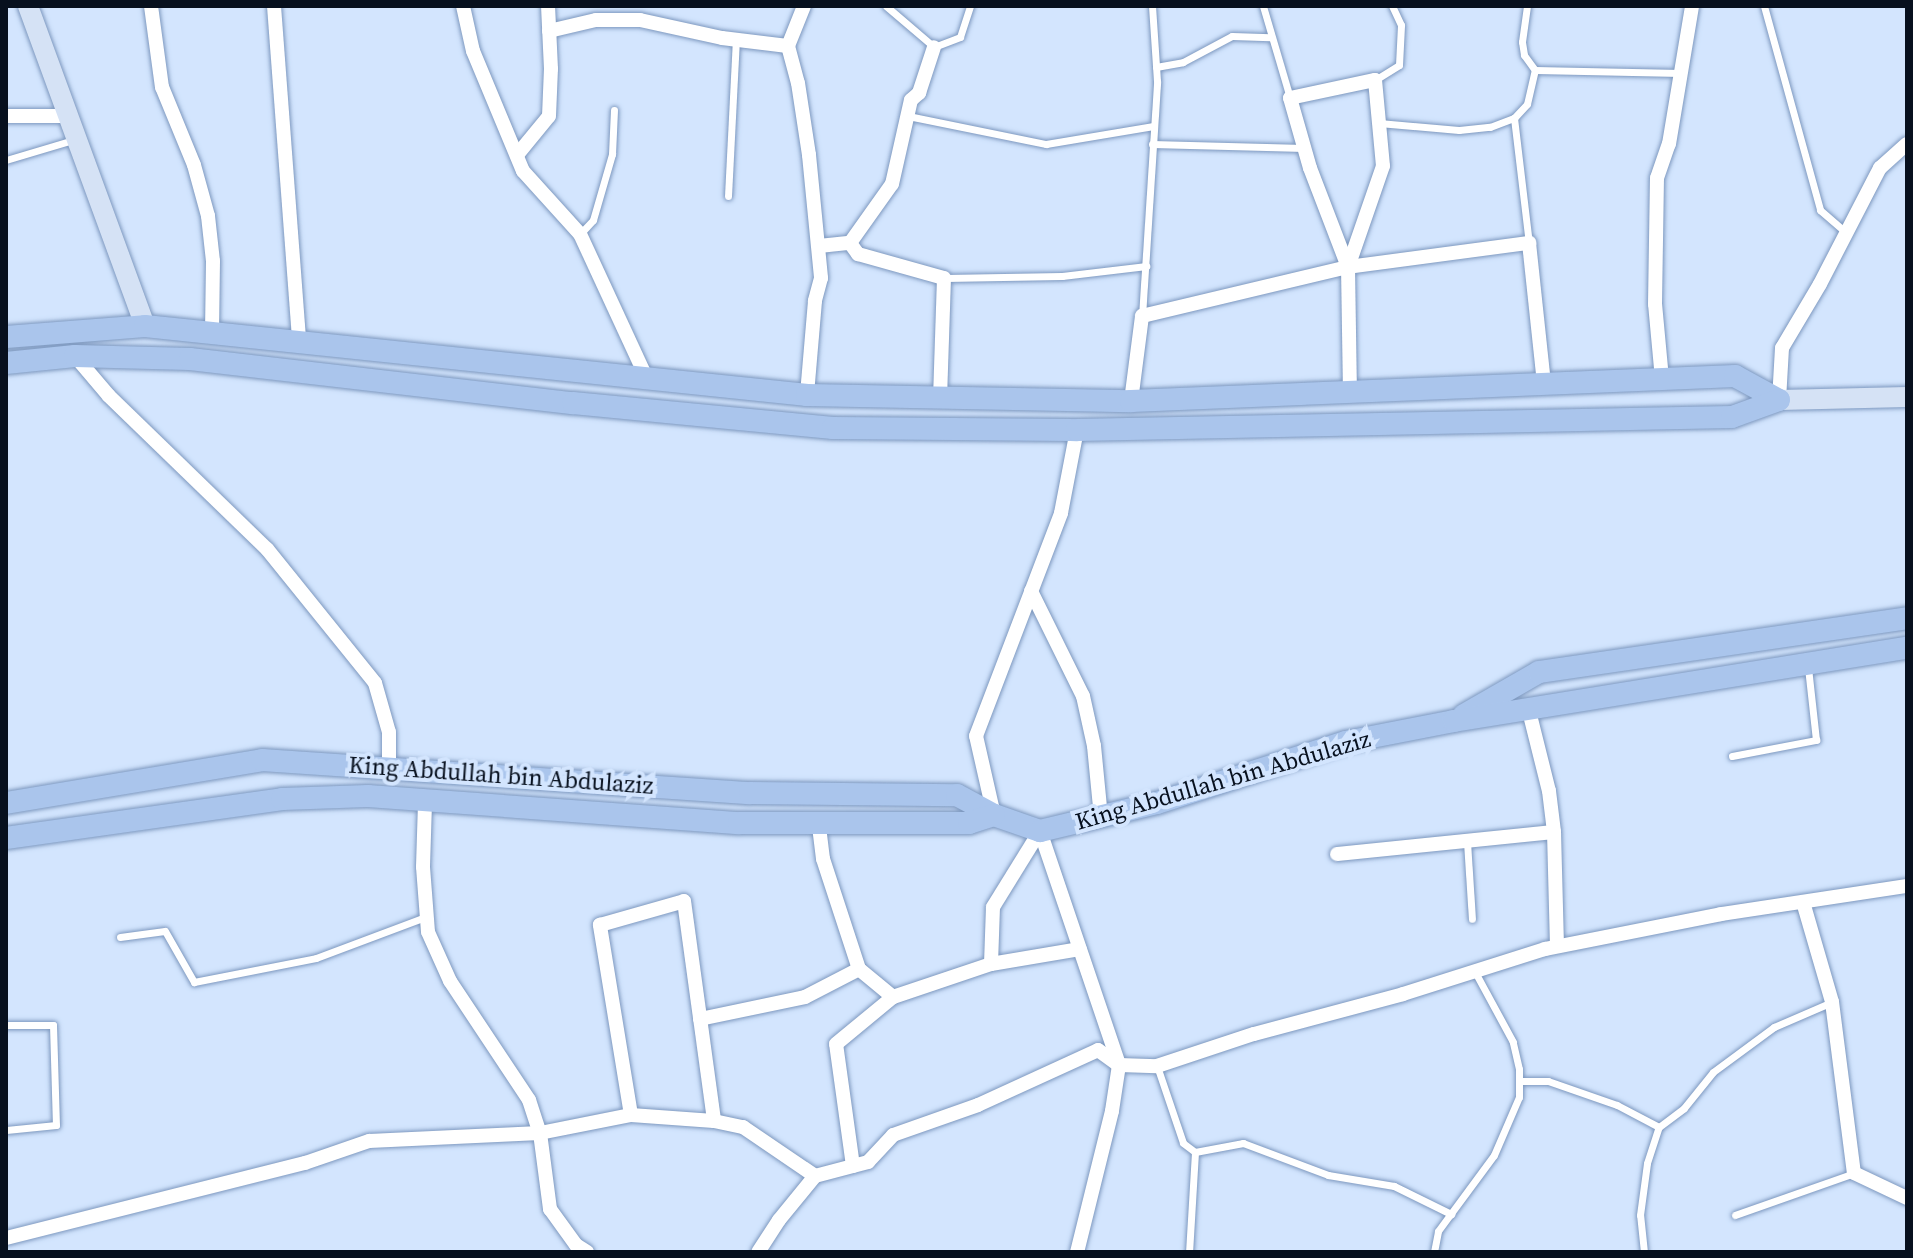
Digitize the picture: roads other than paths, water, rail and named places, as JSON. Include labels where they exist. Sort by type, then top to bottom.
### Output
[{"type":"main road","points":[[6,337],[145,326],[807,395],[1131,401],[1735,376],[1779,400]]},
{"type":"main road","points":[[71,330],[75,356]]},
{"type":"main road","points":[[6,363],[75,356],[190,359],[573,403],[833,428],[1077,430],[1732,417],[1779,400]]},
{"type":"main road","points":[[1075,401],[1077,430]]},
{"type":"main road","name":"King Abdullah bin Abdulaziz","points":[[1454,721],[1539,672],[1907,618]]},
{"type":"main road","name":"King Abdullah bin Abdulaziz","points":[[6,803],[262,760],[750,793],[957,795],[994,815],[1040,831],[1262,772],[1346,742],[1454,721],[1907,648]]},
{"type":"main road","name":"King Abdullah bin Abdulaziz","points":[[6,838],[282,799],[368,796],[425,803],[580,810],[739,823],[969,823],[994,815]]},
{"type":"street","points":[[28,6],[145,326]]},
{"type":"street","points":[[151,6],[162,87],[194,165],[208,216],[213,261],[212,332]]},
{"type":"street","points":[[274,6],[299,341]]},
{"type":"street","points":[[463,6],[473,51],[523,171],[580,234],[647,379]]},
{"type":"street","points":[[517,155],[549,116],[548,6]]},
{"type":"street","points":[[804,6],[788,46],[798,83],[821,278],[815,301],[807,395]]},
{"type":"street","points":[[1662,379],[1655,304],[1657,178],[1669,144],[1692,6]]},
{"type":"street","points":[[549,31],[596,20],[640,20],[736,40],[788,46]]},
{"type":"street","points":[[819,246],[850,243],[892,184],[911,100],[919,93],[934,47]]},
{"type":"street","points":[[1348,267],[1383,166],[1375,80],[1290,98],[1304,148],[1348,267],[1350,390]]},
{"type":"street","points":[[6,116],[68,116]]},
{"type":"street","points":[[1907,144],[1880,168],[1782,348],[1779,400],[1907,397]]},
{"type":"street","points":[[850,243],[858,254],[944,278],[940,399]]},
{"type":"street","points":[[1131,401],[1142,316],[1348,267],[1529,243],[1544,383]]},
{"type":"street","points":[[75,356],[109,396],[267,549],[375,683],[389,732],[389,767]]},
{"type":"street","points":[[994,815],[976,736],[1061,513],[1077,430]]},
{"type":"street","points":[[1031,591],[1083,696],[1094,746],[1101,817]]},
{"type":"street","points":[[1529,711],[1549,791],[1554,832],[1557,946]]},
{"type":"street","points":[[425,803],[425,917],[450,981],[529,1100],[540,1133],[550,1209],[578,1250]]},
{"type":"street","points":[[819,824],[823,859],[859,969],[893,997]]},
{"type":"street","points":[[1040,831],[1119,1065],[1112,1111],[1077,1252]]},
{"type":"street","points":[[991,964],[993,907],[1040,831]]},
{"type":"street","points":[[1337,854],[1554,832]]},
{"type":"street","points":[[758,1252],[815,1176],[868,1162],[893,1135],[978,1105],[1098,1050],[1119,1065],[1157,1066],[1254,1034],[1557,946],[1907,886]]},
{"type":"street","points":[[631,1115],[600,925],[684,901],[714,1121]]},
{"type":"street","points":[[1803,902],[1832,1002],[1854,1173],[1907,1198]]},
{"type":"street","points":[[853,1166],[836,1044],[893,997],[991,964],[1080,949]]},
{"type":"street","points":[[700,1019],[805,997],[859,969]]},
{"type":"street","points":[[6,1238],[305,1163],[369,1141],[540,1133],[631,1115],[714,1121],[743,1127],[815,1176]]},
{"type":"lane","points":[[886,6],[934,47],[960,37],[970,6]]},
{"type":"lane","points":[[1142,316],[1156,67],[1152,6]]},
{"type":"lane","points":[[1263,6],[1290,98]]},
{"type":"lane","points":[[1375,80],[1399,65],[1401,25],[1392,6]]},
{"type":"lane","points":[[1379,123],[1459,130],[1490,127],[1514,118],[1527,104],[1535,70],[1524,55],[1522,42],[1527,6]]},
{"type":"lane","points":[[1764,6],[1820,210],[1846,233]]},
{"type":"lane","points":[[1156,67],[1183,62],[1232,36],[1270,37]]},
{"type":"lane","points":[[728,196],[736,40]]},
{"type":"lane","points":[[1535,70],[1681,73]]},
{"type":"lane","points":[[580,234],[593,220],[612,154],[614,110]]},
{"type":"lane","points":[[907,116],[1046,144],[1153,126]]},
{"type":"lane","points":[[1514,118],[1529,243]]},
{"type":"lane","points":[[6,160],[77,139]]},
{"type":"lane","points":[[1152,144],[1304,148]]},
{"type":"lane","points":[[944,278],[1062,276],[1146,266]]},
{"type":"lane","points":[[1732,756],[1816,740],[1808,665]]},
{"type":"lane","points":[[1467,841],[1472,919]]},
{"type":"lane","points":[[120,937],[165,931],[194,982],[316,958],[425,917]]},
{"type":"lane","points":[[1434,1252],[1438,1231],[1494,1155],[1519,1097],[1513,1042],[1475,971]]},
{"type":"lane","points":[[1644,1252],[1640,1215],[1647,1163],[1659,1127],[1684,1108],[1713,1072],[1774,1027],[1832,1002]]},
{"type":"lane","points":[[6,1025],[53,1025],[56,1125],[6,1130]]},
{"type":"lane","points":[[1157,1066],[1183,1143],[1195,1152],[1243,1143],[1328,1175],[1394,1186],[1451,1214]]},
{"type":"lane","points":[[1519,1081],[1548,1081],[1617,1105],[1659,1127]]},
{"type":"lane","points":[[1189,1252],[1195,1152]]},
{"type":"lane","points":[[1735,1215],[1854,1173]]}]
